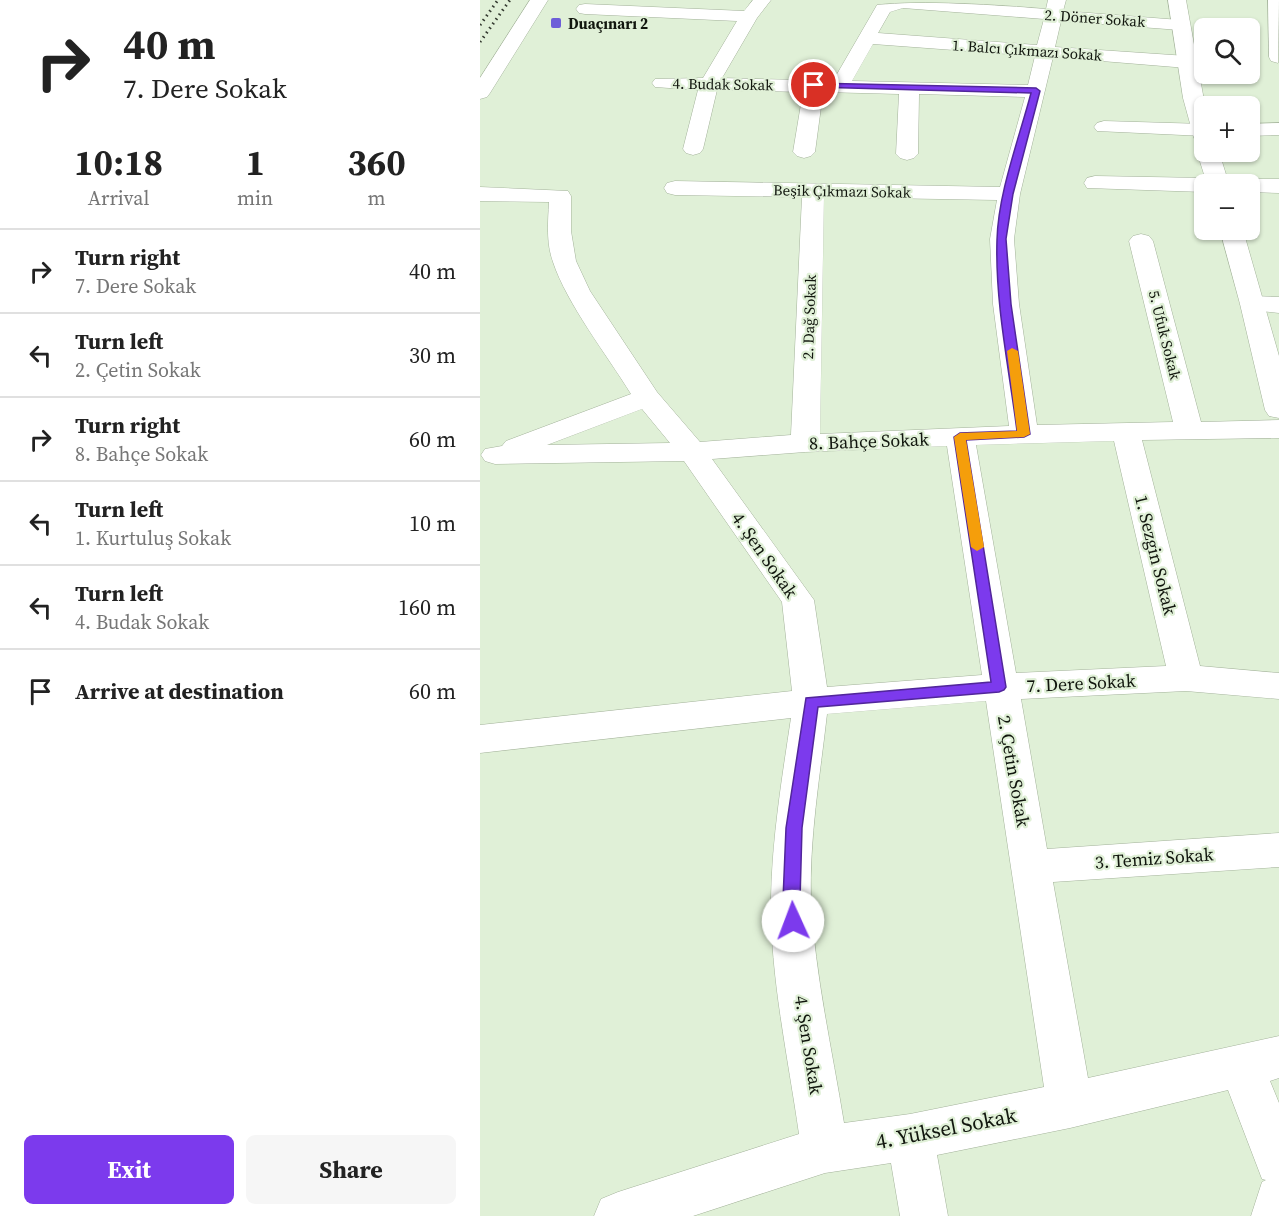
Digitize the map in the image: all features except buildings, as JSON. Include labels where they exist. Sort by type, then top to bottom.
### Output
[{"type":"main road","points":[[480,93],[539,0]]},
{"type":"main road","points":[[693,149],[709,84],[749,16],[762,0]]},
{"type":"main road","points":[[1178,0],[1180,25],[1194,101]]},
{"type":"main road","points":[[1277,0],[1278,57]]},
{"type":"main road","name":"2. Döner Sokak","points":[[840,86],[883,9],[903,3],[1055,8],[1180,25]]},
{"type":"main road","points":[[1024,434],[1006,304],[1002,239],[1009,194],[1055,8]]},
{"type":"main road","points":[[585,9],[749,16]]},
{"type":"main road","name":"1. Balcı Çıkmazı Sokak","points":[[867,38],[1187,62]]},
{"type":"main road","name":"4. Budak Sokak","points":[[662,83],[1036,91]]},
{"type":"main road","points":[[804,152],[814,85]]},
{"type":"main road","points":[[906,154],[909,87]]},
{"type":"main road","points":[[1104,127],[1194,132]]},
{"type":"main road","points":[[1260,130],[1279,129]]},
{"type":"main road","points":[[1095,183],[1194,185]]},
{"type":"main road","points":[[1260,186],[1279,186]]},
{"type":"main road","name":"Beşik Çıkmazı Sokak","points":[[675,188],[1009,194]]},
{"type":"main road","name":"2. Dağ Sokak","points":[[805,443],[813,190]]},
{"type":"main road","name":"4. Şen Sokak","points":[[480,194],[560,196],[559,231],[564,261],[578,291],[647,397],[692,452],[798,600],[805,640],[811,702],[794,828],[791,900],[796,964],[825,1149]]},
{"type":"main road","points":[[1234,240],[1253,304],[1279,410]]},
{"type":"main road","name":"5. Ufuk Sokak","points":[[1141,241],[1189,430]]},
{"type":"main road","points":[[1253,304],[1279,305]]},
{"type":"main road","name":"8. Bahçe Sokak","points":[[487,456],[647,397]]},
{"type":"main road","name":"8. Bahçe Sokak","points":[[487,456],[692,452],[805,443],[1024,434],[1279,429]]},
{"type":"main road","name":"1. Sezgin Sokak","points":[[1126,432],[1186,678]]},
{"type":"main road","name":"2. Çetin Sokak","points":[[960,437],[999,687],[1070,1105]]},
{"type":"main road","name":"7. Dere Sokak","points":[[480,739],[811,702],[999,687],[1186,678],[1279,686]]},
{"type":"main road","name":"3. Temiz Sokak","points":[[1030,867],[1279,850]]},
{"type":"main road","points":[[1260,1061],[1279,1162]]},
{"type":"main road","name":"4. Yüksel Sokak","points":[[618,1216],[825,1149],[910,1137],[1070,1105],[1260,1061]]},
{"type":"main road","points":[[910,1137],[924,1216]]},
{"type":"main road","points":[[1275,1216],[1279,1199]]},
{"type":"railway","points":[[480,25],[498,0]]},
{"type":"railway","points":[[480,42],[510,0]]},
{"type":"slow traffic","points":[[977,547],[960,437],[1024,434],[1012,351]]},
{"type":"place","name":"Duaçınarı 2","points":[[556,23]]},
{"type":"route","points":[[793,921],[791,900],[794,828],[811,702],[999,687],[960,437],[1024,434],[1006,304],[1002,239],[1009,194],[1036,91],[814,85]]}]
